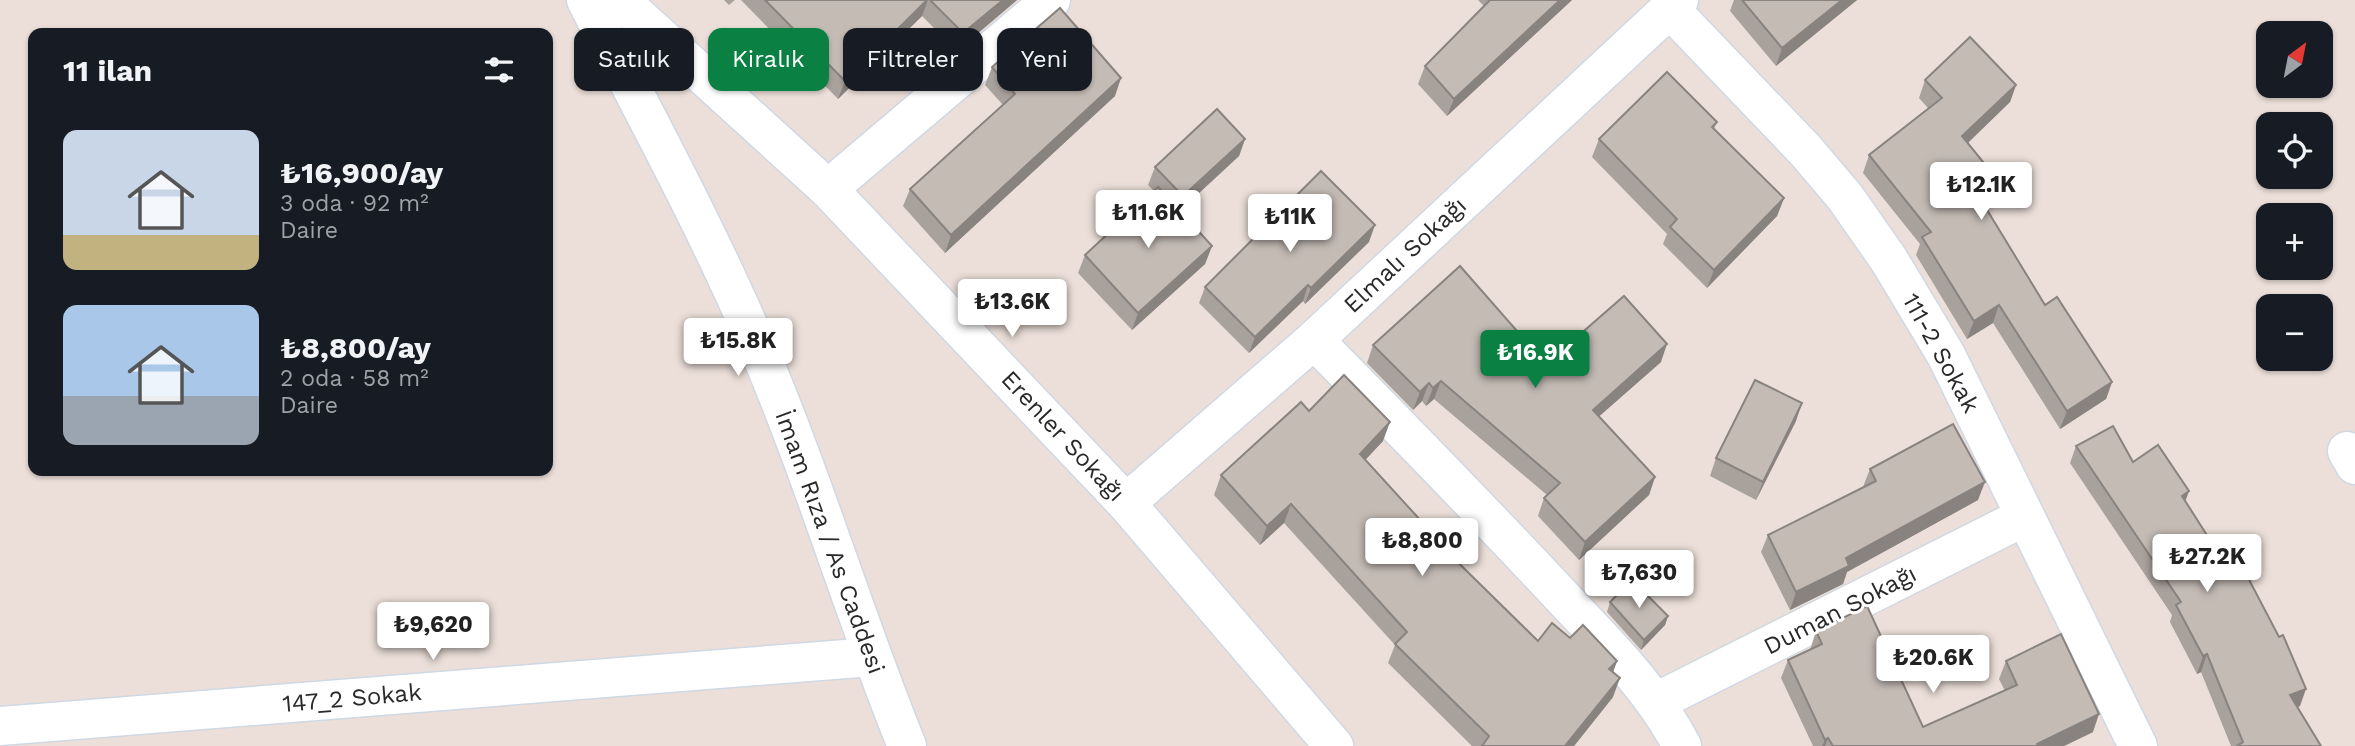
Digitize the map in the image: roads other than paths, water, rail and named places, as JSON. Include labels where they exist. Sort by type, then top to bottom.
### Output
[{"type":"street","name":"İmam Rıza / As Caddesi","points":[[586,0],[699,220],[756,342],[798,447],[871,657],[907,746]]},
{"type":"street","name":"Erenler Sokağı","points":[[620,0],[828,188],[1126,503],[1334,746]]},
{"type":"street","points":[[828,188],[1051,0]]},
{"type":"street","name":"Elmalı Sokağı","points":[[1126,503],[1314,340],[1674,4]]},
{"type":"street","name":"111-2 Sokak","points":[[1674,4],[1807,151],[1845,197],[1889,260],[1946,355],[2138,746]]},
{"type":"street","points":[[1314,340],[1440,466],[1619,657],[1656,702],[1682,746]]},
{"type":"street","name":"Duman Sokağı","points":[[1656,702],[2024,517]]},
{"type":"street","name":"147_2 Sokak","points":[[0,726],[871,657]]}]
